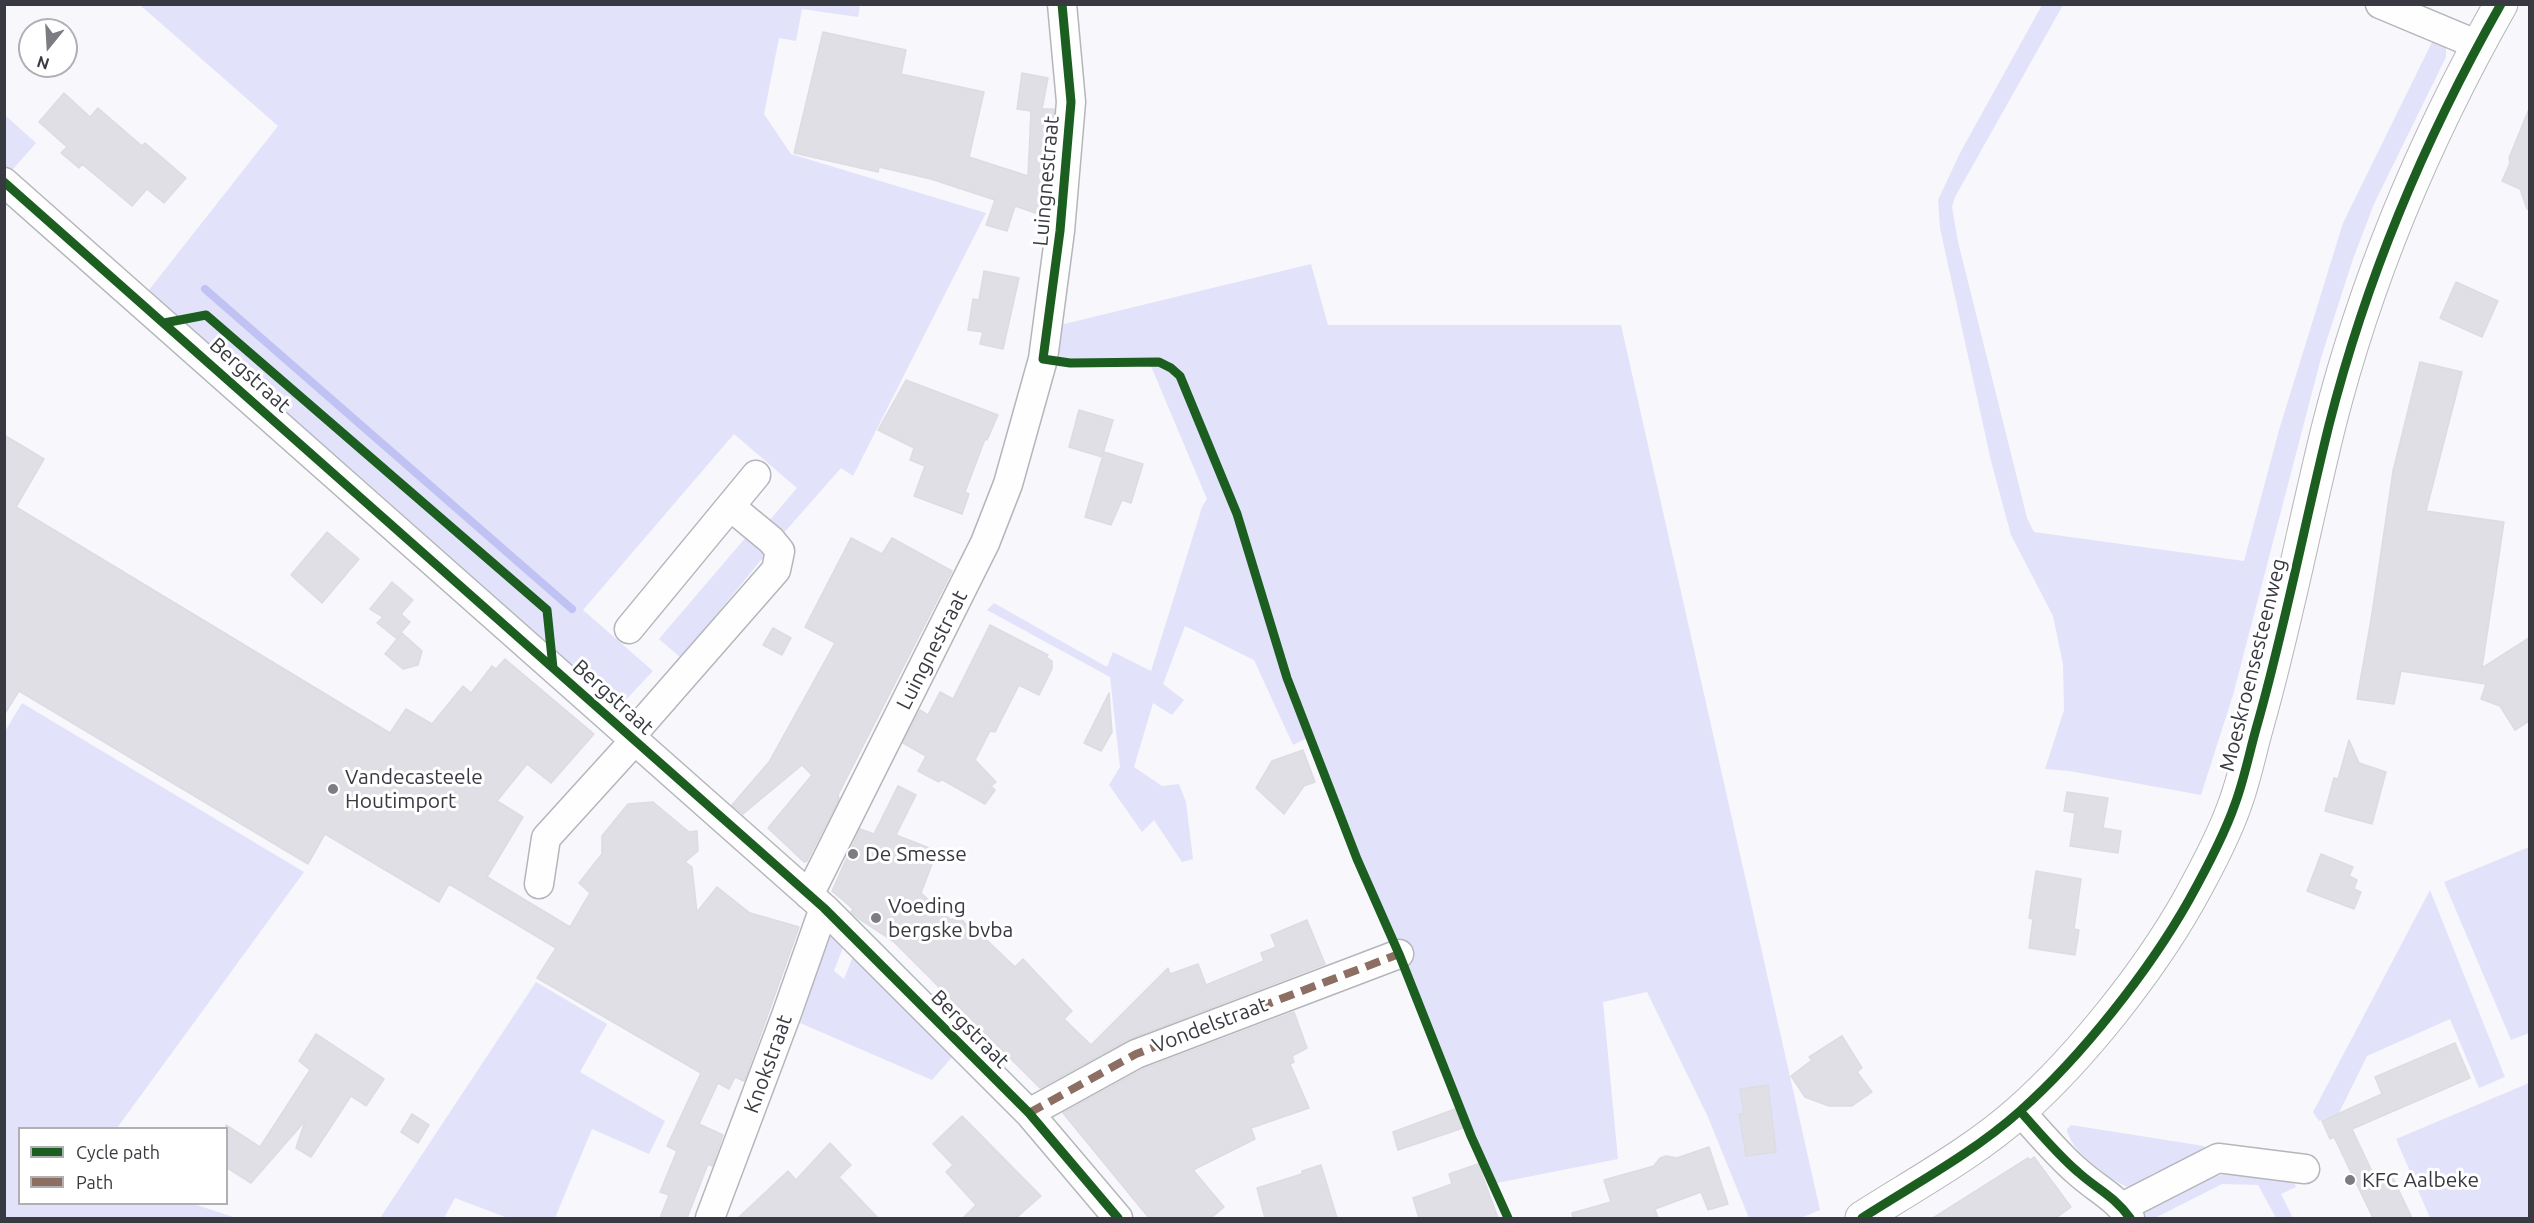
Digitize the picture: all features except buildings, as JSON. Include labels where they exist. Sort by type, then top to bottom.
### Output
[{"type":"main road","name":"Moeskroensesteenweg","points":[[1862,1218],[1973,1147],[2020,1111],[2073,1059],[2151,960],[2188,901],[2235,806],[2276,659],[2330,423],[2370,284],[2415,170],[2501,4]]},
{"type":"street","name":"Luingnestraat","points":[[816,901],[986,543],[1008,484],[1043,359],[1060,231],[1071,102],[1062,4]]},
{"type":"street","points":[[2380,4],[2478,45]]},
{"type":"street","name":"Bergstraat","points":[[4,182],[816,901],[1029,1113],[1118,1218]]},
{"type":"street","points":[[629,629],[756,475]]},
{"type":"street","points":[[539,884],[546,838],[776,570],[780,551],[771,540],[731,507]]},
{"type":"street","name":"Knokstraat","points":[[710,1218],[787,1013],[816,901]]},
{"type":"street","name":"Vondelstraat","points":[[1029,1113],[1136,1053],[1399,954]]},
{"type":"street","points":[[2020,1111],[2062,1158],[2080,1175],[2104,1190],[2126,1214],[2130,1203],[2218,1158],[2305,1169]]},
{"type":"shaded area","points":[[140,5],[860,5],[858,17],[802,9],[796,41],[779,38],[764,114],[791,154],[986,213],[853,476],[841,468],[782,535],[768,522],[797,488],[734,434],[583,610],[653,671],[619,707],[356,473],[145,295],[278,126]]},
{"type":"shaded area","points":[[2042,5],[2063,5],[1955,197],[1952,207],[1958,242],[2027,518],[2034,532],[2244,561],[2279,430],[2343,223],[2433,40],[2446,44],[2446,57],[2374,204],[2353,259],[2321,358],[2233,695],[2201,795],[2069,771],[2045,769],[2064,710],[2063,664],[2053,616],[2011,535],[1991,461],[1940,228],[1938,200],[1960,153]]},
{"type":"shaded area","points":[[5,115],[36,143],[7,176],[5,174]]},
{"type":"shaded area","points":[[1311,264],[1328,325],[1621,325],[1820,1210],[1801,1218],[1749,1218],[1707,1115],[1647,992],[1603,1002],[1618,1159],[1492,1184],[1307,738],[1293,745],[1254,660],[1185,626],[1163,684],[1184,700],[1172,715],[1153,703],[1134,767],[1162,786],[1179,784],[1186,802],[1193,859],[1182,862],[1154,820],[1142,832],[1109,785],[1120,767],[1110,677],[987,610],[994,603],[1107,667],[1113,652],[1151,671],[1202,507],[1207,499],[1148,359],[1060,360],[1056,326]]},
{"type":"shaded area","points":[[746,537],[766,554],[681,658],[659,639]]},
{"type":"shaded area","points":[[22,703],[304,872],[118,1127],[18,1127],[18,1205],[197,1205],[236,1218],[5,1218],[4,733]]},
{"type":"shaded area","points":[[2529,847],[2529,1033],[2511,1040],[2444,882]]},
{"type":"shaded area","points":[[2430,890],[2505,1077],[2479,1088],[2450,1019],[2367,1056],[2339,1113],[2319,1121],[2313,1112]]},
{"type":"shaded area","points":[[830,935],[844,945],[834,971],[844,979],[853,956],[954,1055],[932,1080],[800,1023]]},
{"type":"shaded area","points":[[536,982],[607,1024],[580,1072],[665,1121],[649,1154],[592,1129],[555,1218],[508,1218],[455,1198],[444,1218],[380,1218]]},
{"type":"shaded area","points":[[2529,1083],[2529,1218],[2430,1218],[2396,1139]]},
{"type":"shaded area","points":[[2071,1125],[2204,1146],[2206,1154],[2200,1159],[2153,1173],[2138,1185],[2130,1188],[2112,1179],[2082,1155],[2069,1137],[2067,1129]]},
{"type":"shaded area","points":[[2234,1172],[2292,1178],[2296,1187],[2281,1194],[2293,1218],[2276,1218],[2258,1185],[2222,1184],[2155,1218],[2143,1218],[2140,1212],[2197,1183]]},
{"type":"waterway","points":[[205,289],[572,609]]},
{"type":"marked path","points":[[1029,1113],[1136,1054],[1399,954]]},
{"type":"cycle path","points":[[1062,4],[1071,102],[1060,231],[1043,359],[1070,363],[1159,362],[1180,376],[1237,514],[1287,678],[1357,859],[1399,954],[1471,1136],[1508,1218]]},
{"type":"cycle path","points":[[1862,1218],[1983,1141],[2020,1111],[2067,1065],[2134,984],[2173,927],[2201,878],[2226,827],[2241,786],[2276,653],[2329,425],[2361,315],[2380,261],[2423,157],[2447,105],[2501,4]]},
{"type":"cycle path","points":[[4,182],[824,908],[1029,1113],[1118,1218]]},
{"type":"cycle path","points":[[164,323],[206,315],[547,610],[553,668]]},
{"type":"cycle path","points":[[2020,1111],[2063,1158],[2111,1198],[2130,1218]]},
{"type":"place","name":"Vandecasteele Houtimport","points":[[333,789]]},
{"type":"place","name":"De Smesse","points":[[853,854]]},
{"type":"place","name":"Voeding bergske bvba","points":[[876,918]]},
{"type":"place","name":"KFC Aalbeke","points":[[2350,1180]]}]
